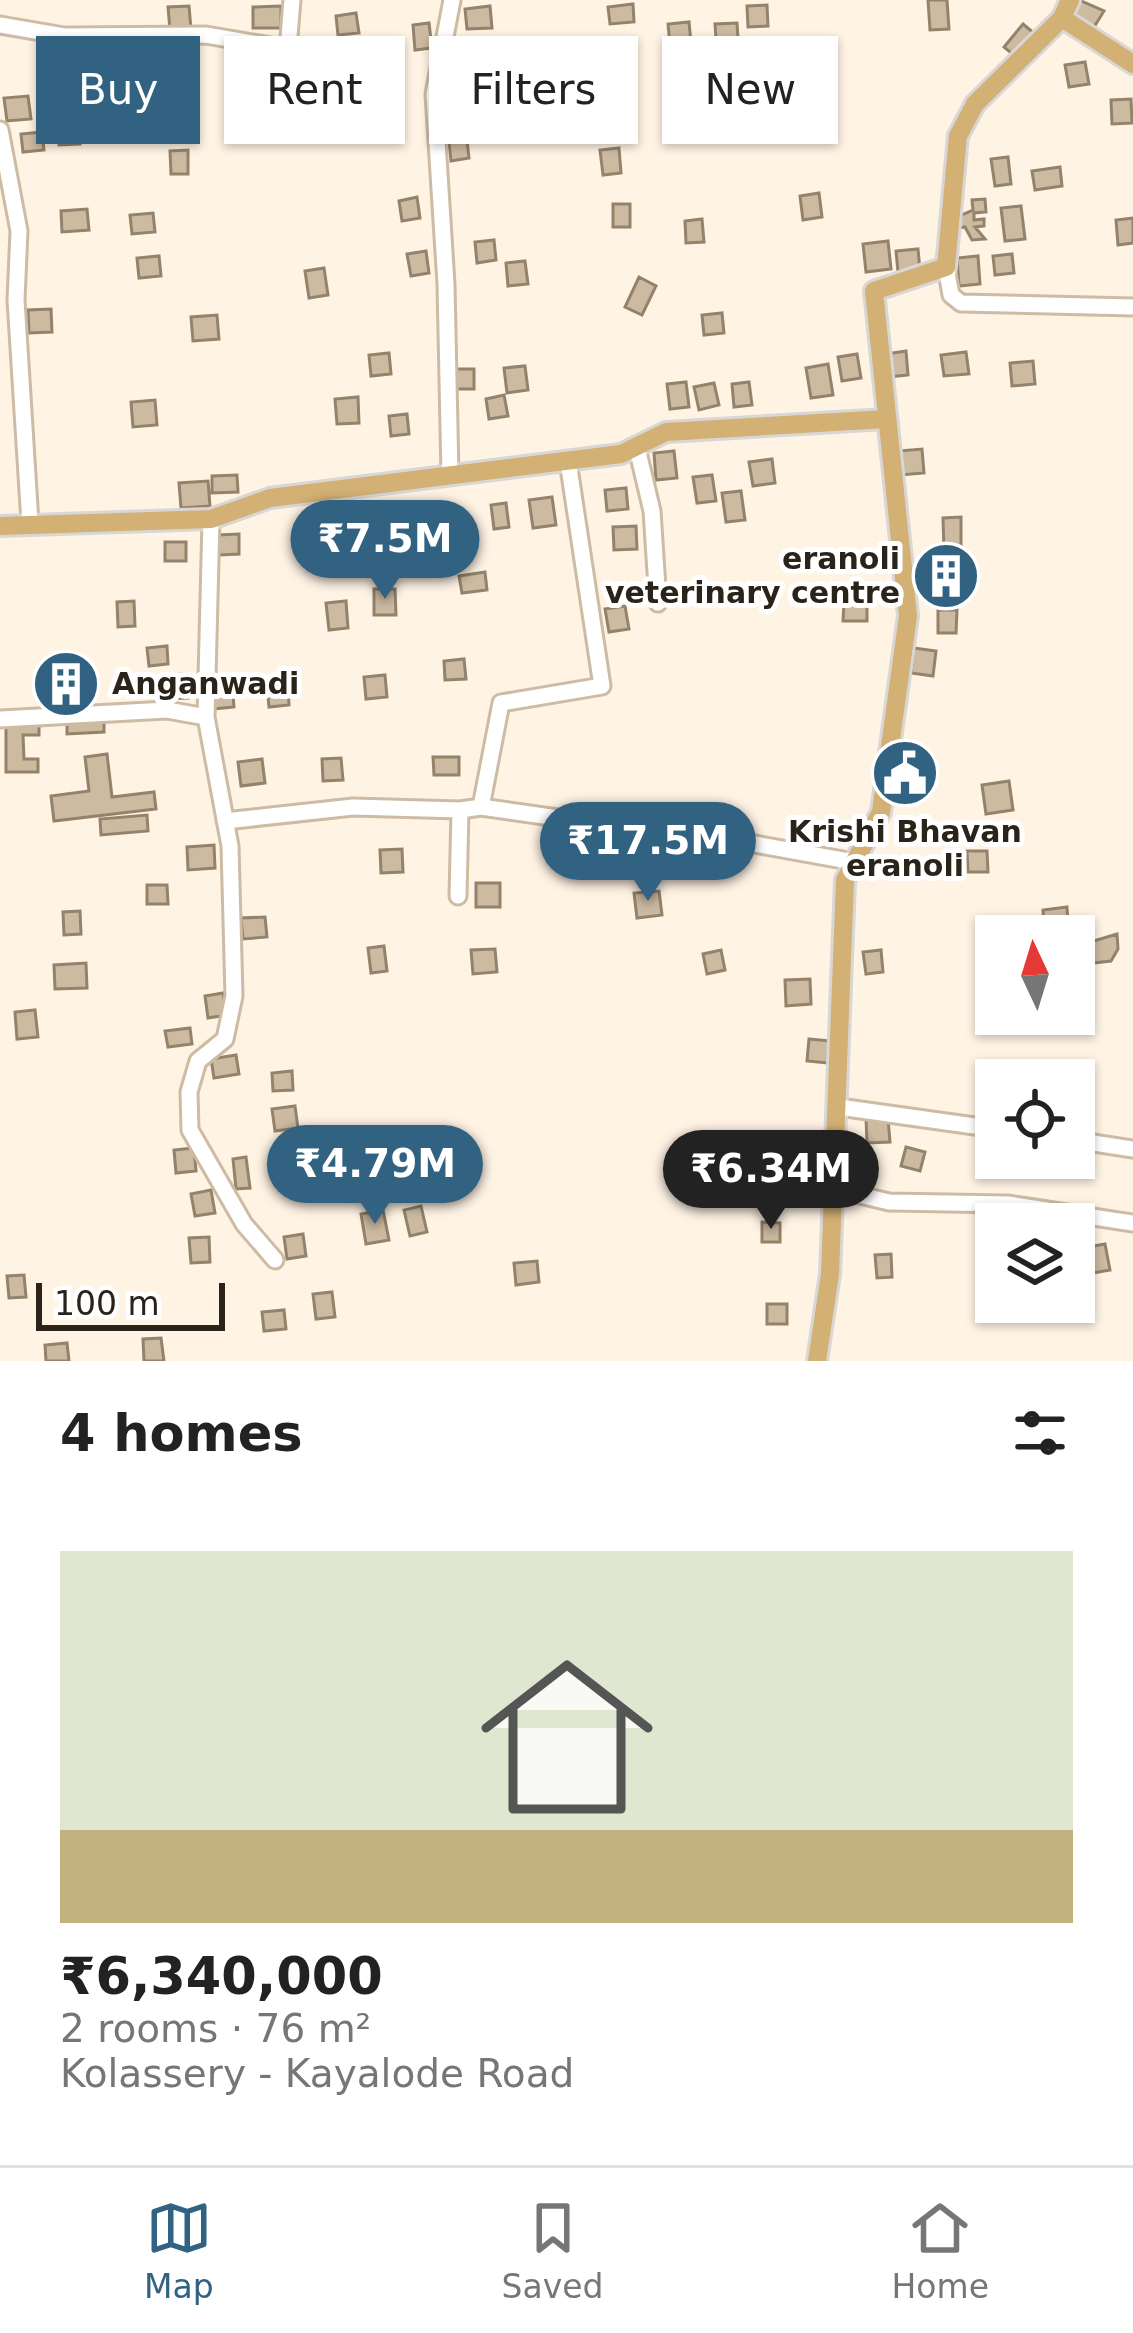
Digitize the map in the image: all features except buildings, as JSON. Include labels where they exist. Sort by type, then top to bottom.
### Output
[{"type":"main road","points":[[817,1361],[830,1274],[835,1189],[845,880],[880,812],[908,616],[874,291],[946,267],[958,136],[975,104],[1066,9],[1133,64]]},
{"type":"main road","points":[[0,526],[211,519],[270,498],[638,448],[666,432],[887,419]]},
{"type":"street","points":[[0,25],[64,36],[206,35],[288,49],[292,0]]},
{"type":"street","points":[[450,476],[434,94],[452,0]]},
{"type":"street","points":[[0,130],[19,232],[16,300],[30,523]]},
{"type":"street","points":[[946,267],[951,295],[961,303],[1133,308]]},
{"type":"street","points":[[638,448],[652,512],[658,603]]},
{"type":"street","points":[[481,807],[501,703],[602,686],[568,461]]},
{"type":"street","points":[[211,519],[206,717],[225,821],[236,929],[235,996],[225,1039],[198,1061],[189,1093],[190,1130],[244,1224],[275,1260]]},
{"type":"street","points":[[0,719],[167,710],[206,717]]},
{"type":"street","points":[[225,821],[353,807],[481,807],[572,820],[660,843],[754,842],[854,862]]},
{"type":"street","points":[[458,896],[460,810]]},
{"type":"street","points":[[839,1107],[975,1127]]},
{"type":"street","points":[[1095,1143],[1133,1149]]},
{"type":"street","points":[[835,1189],[889,1202],[1008,1204],[1133,1223]]},
{"type":"place","name":"eranoli veterinary centre","points":[[946,576]]},
{"type":"place","name":"Anganwadi","points":[[66,684]]},
{"type":"place","name":"Krishi Bhavan eranoli","points":[[905,773]]}]
